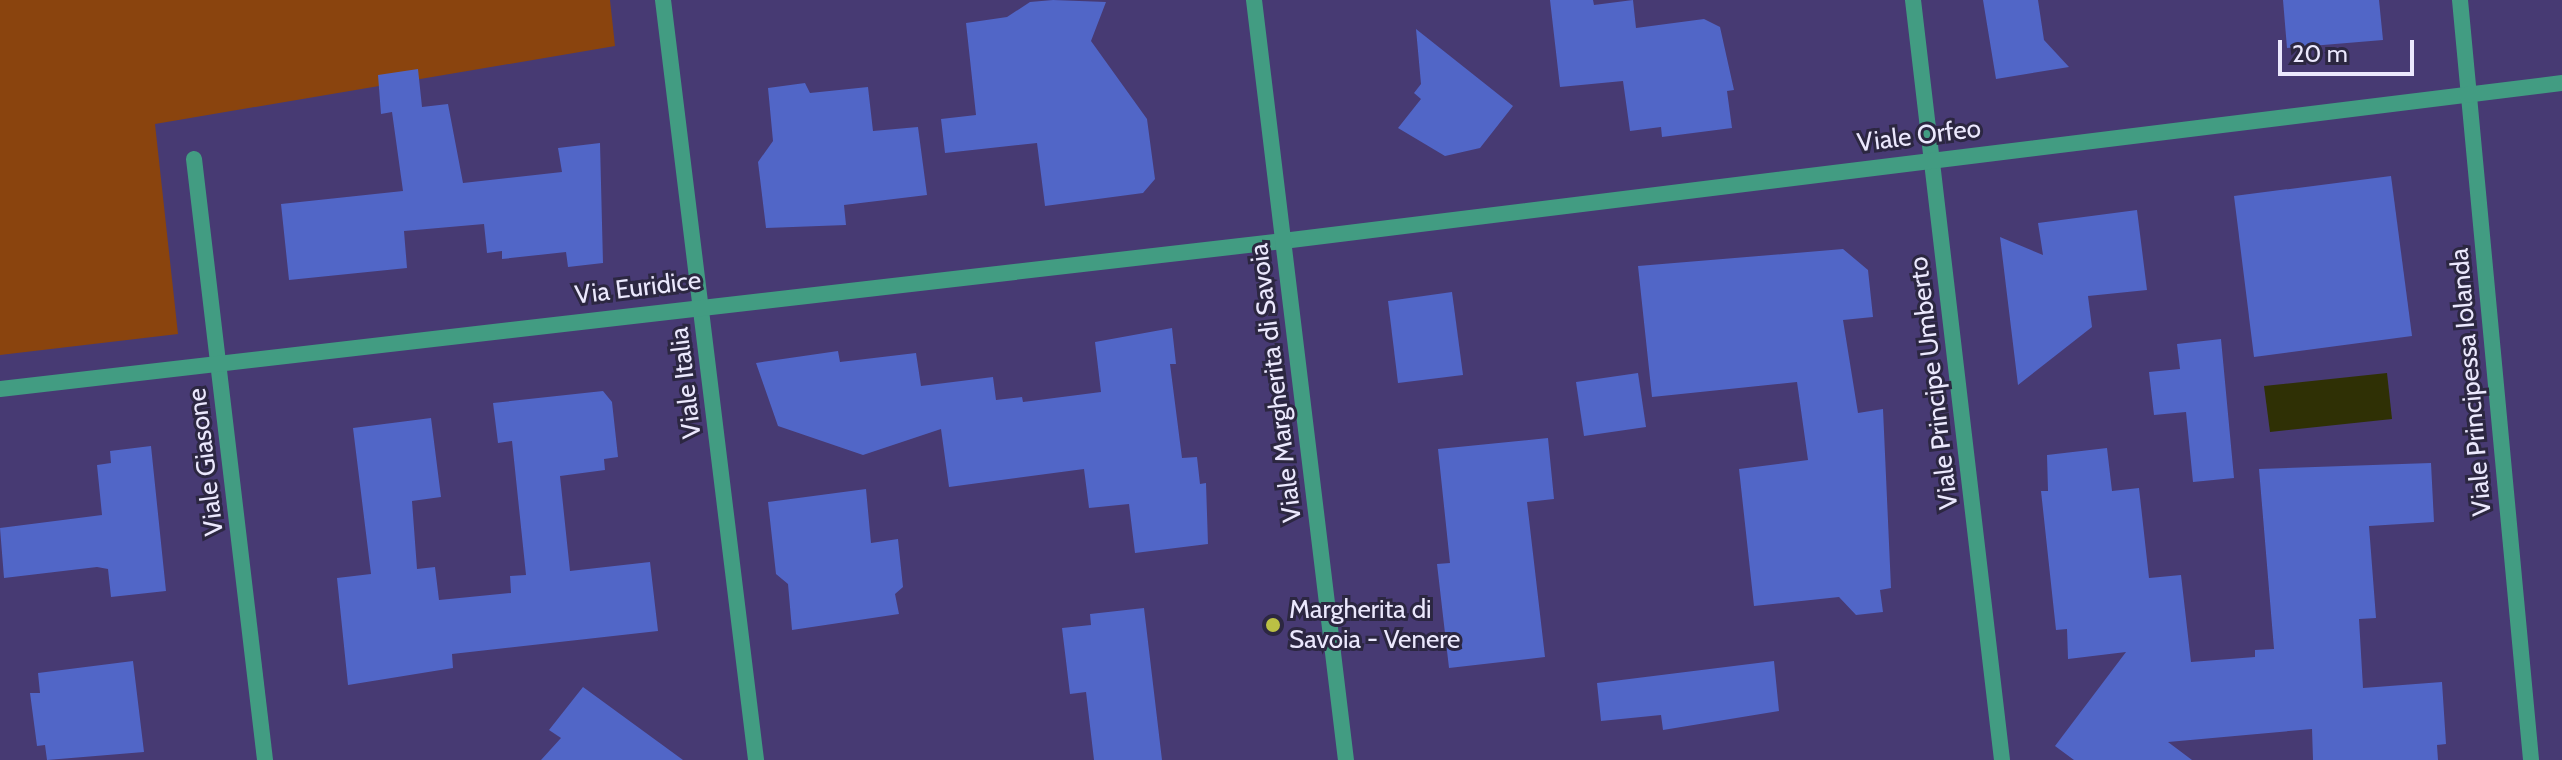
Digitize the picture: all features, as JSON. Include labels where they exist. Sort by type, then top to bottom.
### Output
[{"type":"street","name":"Viale Italia","points":[[663,0],[756,760]]},
{"type":"street","name":"Viale Margherita di Savoia","points":[[1254,0],[1346,760]]},
{"type":"street","name":"Viale Principe Umberto","points":[[1913,0],[2002,760]]},
{"type":"street","name":"Viale Principessa Iolanda","points":[[2460,0],[2531,760]]},
{"type":"street","name":"Viale Orfeo","points":[[1283,241],[2562,83]]},
{"type":"street","name":"Viale Giasone","points":[[194,159],[265,760]]},
{"type":"street","name":"Via Euridice","points":[[0,389],[701,305],[1283,241]]},
{"type":"shaded area","points":[[0,0],[610,0],[615,46],[155,124],[178,334],[0,355]]},
{"type":"shaded area","points":[[2387,373],[2392,419],[2270,432],[2264,386]]},
{"type":"building","points":[[1550,0],[1593,0],[1594,5],[1633,0],[1636,28],[1704,19],[1720,27],[1734,90],[1727,91],[1732,128],[1662,137],[1661,127],[1630,131],[1623,81],[1560,87]]},
{"type":"building","points":[[1983,0],[2038,0],[2044,40],[2069,67],[1996,79]]},
{"type":"building","points":[[2283,0],[2379,0],[2383,40],[2287,48]]},
{"type":"building","points":[[1030,2],[1106,2],[1091,41],[1147,119],[1155,179],[1143,193],[1045,206],[1037,143],[945,153],[941,119],[976,115],[966,23],[1007,17]]},
{"type":"building","points":[[1416,29],[1513,106],[1480,148],[1445,156],[1398,128],[1421,99],[1414,93],[1421,84]]},
{"type":"building","points":[[418,69],[422,107],[448,104],[463,183],[562,172],[558,148],[600,143],[603,263],[568,267],[566,252],[502,259],[502,251],[487,253],[484,224],[404,231],[407,268],[289,280],[281,204],[403,191],[392,112],[381,114],[378,75]]},
{"type":"building","points":[[805,83],[810,93],[868,87],[873,131],[918,127],[927,195],[844,205],[846,225],[766,228],[758,162],[773,141],[768,88]]},
{"type":"building","points":[[2391,176],[2412,336],[2254,357],[2234,196]]},
{"type":"building","points":[[2137,210],[2147,290],[2088,296],[2092,327],[2018,385],[2000,237],[2043,255],[2038,223]]},
{"type":"building","points":[[1843,249],[1868,270],[1873,317],[1843,320],[1858,413],[1883,409],[1891,588],[1880,590],[1883,612],[1856,615],[1839,597],[1754,606],[1739,469],[1808,460],[1797,382],[1652,397],[1638,266]]},
{"type":"building","points":[[1452,292],[1463,375],[1398,383],[1388,301]]},
{"type":"building","points":[[1172,328],[1176,364],[1170,364],[1182,458],[1197,457],[1200,484],[1206,483],[1208,544],[1135,553],[1129,504],[1089,508],[1084,469],[949,487],[941,429],[863,455],[778,426],[756,363],[838,351],[840,362],[916,353],[921,386],[993,377],[996,400],[1022,397],[1023,402],[1101,392],[1095,342]]},
{"type":"building","points":[[2221,339],[2234,478],[2193,482],[2186,412],[2154,415],[2149,372],[2180,369],[2177,344]]},
{"type":"building","points":[[1638,373],[1646,427],[1584,436],[1576,382]]},
{"type":"building","points":[[603,391],[612,402],[618,457],[604,459],[605,470],[560,476],[570,571],[650,562],[658,631],[452,654],[453,668],[348,685],[337,578],[371,574],[353,428],[431,418],[441,497],[412,501],[417,569],[435,567],[439,600],[511,593],[510,576],[526,575],[512,441],[498,443],[493,403]]},
{"type":"building","points":[[1548,438],[1554,499],[1527,502],[1545,657],[1449,668],[1437,564],[1450,563],[1438,449]]},
{"type":"building","points":[[151,446],[166,591],[111,597],[108,569],[97,567],[4,578],[0,528],[102,515],[97,465],[111,463],[110,451]]},
{"type":"building","points":[[2107,448],[2112,491],[2139,488],[2149,578],[2181,575],[2191,662],[2255,657],[2255,650],[2274,649],[2259,469],[2431,463],[2434,522],[2369,526],[2376,618],[2359,619],[2363,688],[2442,682],[2446,744],[2437,745],[2438,760],[2313,760],[2312,729],[2168,742],[2192,760],[2074,760],[2055,746],[2126,652],[2068,659],[2067,629],[2056,630],[2041,491],[2048,491],[2047,455]]},
{"type":"building","points":[[866,489],[871,543],[898,539],[903,587],[895,594],[899,614],[792,630],[788,584],[776,574],[768,502]]},
{"type":"building","points":[[1144,608],[1162,760],[1094,760],[1086,692],[1070,694],[1062,628],[1091,625],[1090,614]]},
{"type":"building","points":[[133,661],[144,752],[47,760],[45,745],[37,746],[30,693],[40,693],[38,673]]},
{"type":"building","points":[[1774,661],[1779,711],[1663,730],[1661,715],[1601,721],[1597,683]]},
{"type":"building","points":[[583,687],[683,760],[541,760],[561,738],[549,730]]},
{"type":"place","name":"Margherita di Savoia - Venere","points":[[1273,625]]}]
